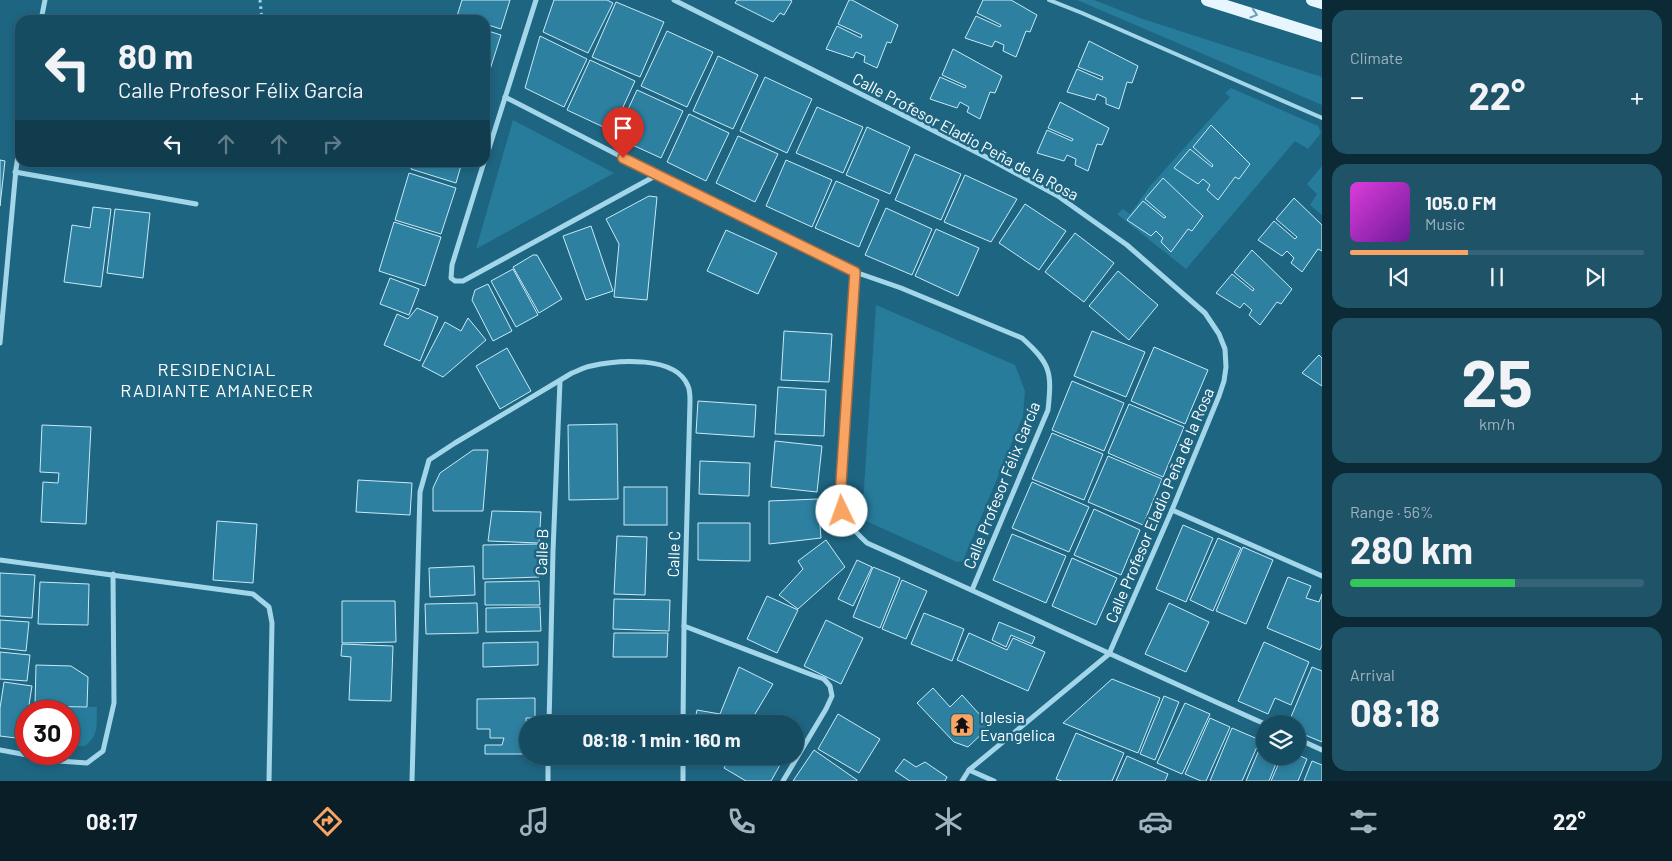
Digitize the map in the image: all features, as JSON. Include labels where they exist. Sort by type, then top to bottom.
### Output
[{"type":"main road","points":[[1207,0],[1322,36]]},
{"type":"main road","points":[[1312,0],[1322,3]]},
{"type":"street","points":[[42,15],[45,0]]},
{"type":"street","points":[[490,146],[536,0]]},
{"type":"street","name":"Calle Profesor Eladio Peña de la Rosa","points":[[674,0],[988,158],[1058,196],[1128,245],[1205,313],[1219,334],[1225,349],[1226,366],[1224,381],[1172,510],[1109,654],[969,770],[962,781]]},
{"type":"street","name":"Calle Profesor Félix García","points":[[505,97],[656,175],[855,272],[901,288],[1022,338],[1036,351],[1047,366],[1050,387],[1048,410],[972,590]]},
{"type":"street","points":[[0,343],[17,167]]},
{"type":"street","points":[[483,167],[450,273],[450,278],[455,281],[463,281],[656,175]]},
{"type":"street","points":[[16,172],[196,204]]},
{"type":"street","name":"Calle Profesor Félix García","points":[[855,272],[840,498],[842,511],[848,524],[867,543],[1256,720]]},
{"type":"street","name":"Calle C","points":[[560,381],[572,373],[589,366],[639,361],[670,368],[681,375],[688,385],[690,401],[683,715]]},
{"type":"street","points":[[412,781],[420,492],[429,460],[454,443],[560,381]]},
{"type":"street","name":"Calle B","points":[[549,715],[553,551],[560,381]]},
{"type":"street","points":[[1172,510],[1322,576]]},
{"type":"street","points":[[0,560],[253,594],[269,607],[272,623],[269,781]]},
{"type":"street","points":[[0,750],[59,761],[86,763],[103,751],[114,703],[113,574]]},
{"type":"street","points":[[684,626],[824,679],[830,686],[832,696],[826,709],[783,781]]},
{"type":"street","points":[[1306,743],[1322,750]]},
{"type":"street","points":[[548,765],[548,781]]},
{"type":"street","points":[[683,765],[683,781]]},
{"type":"street","points":[[969,770],[994,781]]},
{"type":"lane","points":[[1049,0],[1322,118]]},
{"type":"path","points":[[260,0],[262,15]]},
{"type":"shaded area","points":[[1077,0],[1094,0],[1140,18],[1322,77],[1322,105]]},
{"type":"shaded area","points":[[1231,88],[1318,126],[1321,133],[1308,149],[1295,141],[1186,269],[1117,214],[1123,209],[1130,214],[1151,185],[1230,97],[1225,93]]},
{"type":"shaded area","points":[[513,120],[614,173],[476,249]]},
{"type":"shaded area","points":[[1322,166],[1322,215],[1310,205],[1317,194],[1307,184]]},
{"type":"shaded area","points":[[876,305],[1015,365],[1025,391],[1023,416],[963,561],[957,562],[866,521],[863,513]]},
{"type":"shaded area","points":[[80,707],[97,707],[95,733],[90,742],[85,746],[80,746]]},
{"type":"building","points":[[462,0],[510,0],[501,29],[490,26],[490,15],[457,15]]},
{"type":"building","points":[[554,0],[607,0],[613,3],[588,53],[543,32]]},
{"type":"building","points":[[737,0],[792,1],[784,15],[780,13],[773,22],[735,3]]},
{"type":"building","points":[[849,0],[898,25],[891,43],[887,42],[877,68],[864,62],[865,56],[856,52],[853,58],[826,49],[837,26],[861,38],[862,35],[838,24]]},
{"type":"building","points":[[983,0],[1011,0],[1037,15],[1030,32],[1026,31],[1016,57],[1003,51],[1004,45],[995,41],[992,47],[965,38],[976,16],[1000,27],[1001,25],[977,13]]},
{"type":"building","points":[[616,2],[664,22],[640,77],[592,57]]},
{"type":"building","points":[[667,31],[713,52],[687,107],[641,86]]},
{"type":"building","points":[[490,32],[501,35],[490,70]]},
{"type":"building","points":[[540,36],[587,59],[564,107],[525,88]]},
{"type":"building","points":[[1089,41],[1138,66],[1132,83],[1127,82],[1119,109],[1106,104],[1106,98],[1097,94],[1095,100],[1067,92],[1077,69],[1102,80],[1103,77],[1078,67]]},
{"type":"building","points":[[953,49],[1002,76],[995,93],[990,92],[980,119],[967,112],[969,107],[960,102],[957,108],[930,99],[940,77],[965,88],[966,86],[942,75]]},
{"type":"building","points":[[718,56],[758,75],[733,129],[693,111]]},
{"type":"building","points":[[590,60],[635,81],[612,131],[567,110]]},
{"type":"building","points":[[765,77],[812,99],[787,153],[740,131]]},
{"type":"building","points":[[637,90],[683,111],[661,158],[615,137]]},
{"type":"building","points":[[1060,102],[1109,128],[1102,145],[1097,144],[1088,171],[1075,165],[1076,159],[1067,155],[1064,161],[1037,153],[1047,130],[1072,141],[1073,139],[1048,128]]},
{"type":"building","points":[[817,107],[863,127],[843,173],[796,153]]},
{"type":"building","points":[[689,114],[729,133],[706,181],[667,162]]},
{"type":"building","points":[[1211,125],[1250,164],[1239,179],[1235,177],[1218,200],[1207,190],[1210,185],[1203,179],[1198,184],[1174,168],[1190,149],[1212,167],[1213,165],[1193,147]]},
{"type":"building","points":[[867,127],[910,147],[890,194],[846,175]]},
{"type":"building","points":[[738,136],[778,154],[755,202],[716,183]]},
{"type":"building","points":[[915,154],[961,174],[941,220],[895,200]]},
{"type":"building","points":[[0,160],[5,161],[0,206]]},
{"type":"building","points":[[786,160],[832,180],[812,227],[766,206]]},
{"type":"building","points":[[412,167],[461,167],[456,183],[411,169]]},
{"type":"building","points":[[409,173],[456,188],[441,234],[395,220]]},
{"type":"building","points":[[965,175],[1017,199],[991,242],[944,222]]},
{"type":"building","points":[[1163,178],[1203,216],[1192,231],[1188,229],[1171,252],[1161,242],[1163,238],[1156,231],[1151,236],[1127,220],[1143,201],[1164,218],[1166,217],[1145,199]]},
{"type":"building","points":[[836,181],[879,200],[859,247],[815,228]]},
{"type":"building","points":[[649,196],[657,197],[647,300],[614,297],[619,244],[606,219]]},
{"type":"building","points":[[1294,198],[1322,225],[1322,251],[1318,249],[1302,272],[1291,263],[1294,258],[1287,251],[1282,256],[1258,240],[1274,221],[1295,239],[1297,237],[1276,219]]},
{"type":"building","points":[[1025,204],[1066,231],[1039,270],[999,243]]},
{"type":"building","points":[[93,207],[111,209],[101,287],[64,282],[72,225],[90,228]]},
{"type":"building","points":[[886,208],[932,229],[912,275],[865,255]]},
{"type":"building","points":[[115,209],[150,213],[143,278],[107,273]]},
{"type":"building","points":[[394,222],[441,237],[425,286],[379,271]]},
{"type":"building","points":[[591,226],[613,291],[586,300],[563,236]]},
{"type":"building","points":[[936,229],[979,248],[958,296],[915,276]]},
{"type":"building","points":[[726,230],[777,253],[758,294],[707,271]]},
{"type":"building","points":[[1075,233],[1114,263],[1084,302],[1045,272]]},
{"type":"building","points":[[1252,250],[1292,289],[1281,304],[1277,302],[1260,325],[1249,315],[1252,310],[1244,303],[1240,308],[1216,293],[1232,274],[1253,291],[1254,289],[1234,272]]},
{"type":"building","points":[[533,255],[537,255],[562,299],[539,313],[513,267]]},
{"type":"building","points":[[513,269],[538,315],[516,327],[491,281]]},
{"type":"building","points":[[1118,271],[1158,305],[1129,340],[1089,306]]},
{"type":"building","points":[[390,278],[419,289],[409,315],[380,304]]},
{"type":"building","points":[[488,284],[512,331],[493,341],[472,300],[475,290]]},
{"type":"building","points":[[417,308],[438,317],[420,361],[384,345],[397,314],[408,319]]},
{"type":"building","points":[[468,318],[486,340],[443,377],[422,366],[445,322],[461,331]]},
{"type":"building","points":[[784,331],[832,334],[829,382],[781,380]]},
{"type":"building","points":[[1092,331],[1145,352],[1126,397],[1074,376]]},
{"type":"building","points":[[1154,347],[1208,370],[1185,424],[1131,401]]},
{"type":"building","points":[[507,348],[531,391],[500,409],[476,366]]},
{"type":"building","points":[[1319,355],[1322,358],[1322,386],[1302,373]]},
{"type":"building","points":[[1072,381],[1124,403],[1104,451],[1052,430]]},
{"type":"building","points":[[778,387],[826,390],[824,436],[775,434]]},
{"type":"building","points":[[698,401],[756,405],[754,437],[696,433]]},
{"type":"building","points":[[1129,404],[1184,427],[1163,477],[1108,453]]},
{"type":"building","points":[[617,424],[618,499],[569,500],[568,425]]},
{"type":"building","points":[[42,425],[91,427],[86,524],[41,522],[43,482],[58,483],[59,473],[40,472]]},
{"type":"building","points":[[1052,433],[1103,454],[1084,500],[1032,479]]},
{"type":"building","points":[[775,441],[822,446],[817,492],[771,487]]},
{"type":"building","points":[[473,450],[488,450],[483,511],[433,511],[433,488],[440,473]]},
{"type":"building","points":[[1108,456],[1162,479],[1143,525],[1088,502]]},
{"type":"building","points":[[700,461],[750,463],[749,496],[699,494]]},
{"type":"building","points":[[358,480],[412,483],[410,515],[356,512]]},
{"type":"building","points":[[1032,482],[1089,507],[1069,552],[1012,528]]},
{"type":"building","points":[[624,487],[667,487],[667,525],[624,525]]},
{"type":"building","points":[[818,499],[821,538],[769,544],[769,501]]},
{"type":"building","points":[[1094,509],[1140,530],[1121,575],[1074,555]]},
{"type":"building","points":[[492,511],[541,512],[539,543],[488,541]]},
{"type":"building","points":[[217,521],[257,524],[253,583],[213,580]]},
{"type":"building","points":[[698,523],[750,523],[750,561],[698,560]]},
{"type":"building","points":[[1183,525],[1213,538],[1186,602],[1156,589]]},
{"type":"building","points":[[1012,534],[1066,556],[1046,603],[993,580]]},
{"type":"building","points":[[617,536],[647,537],[645,595],[614,594]]},
{"type":"building","points":[[1218,538],[1241,548],[1213,611],[1190,600]]},
{"type":"building","points":[[826,540],[845,567],[798,609],[779,595],[803,569],[798,561]]},
{"type":"building","points":[[539,544],[539,577],[483,579],[483,545]]},
{"type":"building","points":[[1243,547],[1273,560],[1246,624],[1216,611]]},
{"type":"building","points":[[1072,558],[1117,578],[1096,625],[1052,606]]},
{"type":"building","points":[[857,560],[872,567],[853,606],[838,599]]},
{"type":"building","points":[[474,566],[475,595],[430,597],[429,568]]},
{"type":"building","points":[[873,567],[900,578],[880,628],[853,617]]},
{"type":"building","points":[[0,573],[35,575],[32,618],[0,616]]},
{"type":"building","points":[[1288,577],[1311,586],[1306,598],[1319,602],[1322,594],[1322,645],[1320,650],[1267,628]]},
{"type":"building","points":[[902,580],[927,591],[906,639],[882,629]]},
{"type":"building","points":[[539,581],[540,605],[485,605],[485,582]]},
{"type":"building","points":[[40,582],[89,584],[88,625],[38,624]]},
{"type":"building","points":[[767,596],[798,610],[777,653],[747,639]]},
{"type":"building","points":[[614,599],[670,600],[669,631],[613,629]]},
{"type":"building","points":[[342,601],[395,601],[396,642],[342,643]]},
{"type":"building","points":[[477,603],[478,633],[426,634],[425,604]]},
{"type":"building","points":[[1169,603],[1209,622],[1186,672],[1145,654]]},
{"type":"building","points":[[540,607],[541,631],[486,632],[486,608]]},
{"type":"building","points":[[924,613],[964,629],[952,661],[911,644]]},
{"type":"building","points":[[0,620],[29,622],[26,651],[0,648]]},
{"type":"building","points":[[826,620],[863,638],[841,684],[804,666]]},
{"type":"building","points":[[999,622],[1035,637],[1032,644],[1011,635],[1006,647],[992,640]]},
{"type":"building","points":[[614,633],[668,633],[667,657],[613,657]]},
{"type":"building","points":[[969,633],[1007,650],[1013,638],[1045,652],[1028,691],[957,660]]},
{"type":"building","points":[[538,642],[538,665],[483,667],[483,643]]},
{"type":"building","points":[[1264,642],[1309,662],[1291,705],[1275,698],[1268,714],[1238,701]]},
{"type":"building","points":[[342,644],[393,646],[391,701],[349,700],[351,657],[341,656]]},
{"type":"building","points":[[0,652],[30,655],[27,681],[0,679]]},
{"type":"building","points":[[36,665],[71,666],[88,677],[87,707],[80,707],[80,700],[35,700]]},
{"type":"building","points":[[739,667],[773,684],[754,715],[696,715],[697,710],[720,714]]},
{"type":"building","points":[[1312,667],[1322,671],[1322,742],[1306,735],[1306,715],[1292,715]]},
{"type":"building","points":[[1112,679],[1160,698],[1138,753],[1063,723]]},
{"type":"building","points":[[4,682],[32,686],[30,700],[15,700],[15,738],[0,736],[0,708]]},
{"type":"building","points":[[933,688],[950,707],[962,695],[990,726],[968,747],[954,742],[917,703]]},
{"type":"building","points":[[1164,696],[1179,702],[1155,760],[1140,754]]},
{"type":"building","points":[[535,698],[535,715],[519,715],[519,754],[485,754],[485,745],[502,745],[504,738],[490,738],[490,729],[477,729],[477,699]]},
{"type":"building","points":[[1185,703],[1210,714],[1182,774],[1157,763]]},
{"type":"building","points":[[838,714],[880,739],[859,773],[818,749]]},
{"type":"building","points":[[1210,718],[1230,727],[1206,781],[1201,781],[1185,774]]},
{"type":"building","points":[[1232,728],[1256,738],[1256,749],[1242,781],[1210,781]]},
{"type":"building","points":[[1076,733],[1124,753],[1112,781],[1062,781],[1056,779]]},
{"type":"building","points":[[814,750],[857,781],[793,781]]},
{"type":"building","points":[[1127,756],[1168,774],[1165,781],[1116,781]]},
{"type":"building","points":[[1256,757],[1256,765],[1275,765],[1269,781],[1246,781]]},
{"type":"building","points":[[904,759],[916,767],[925,762],[947,777],[945,781],[910,781],[895,771]]},
{"type":"building","points":[[1312,761],[1322,765],[1322,781],[1304,781]]},
{"type":"building","points":[[726,765],[780,765],[771,781],[746,781],[724,768]]},
{"type":"building","points":[[1278,765],[1305,765],[1298,781],[1271,781]]},
{"type":"place","name":"Iglesia Evangelica","points":[[962,725]]},
{"type":"district","name":"RESIDENCIAL RADIANTE AMANECER","points":[[217,379]]},
{"type":"route","points":[[623,158],[855,272],[840,498],[842,511]]}]
